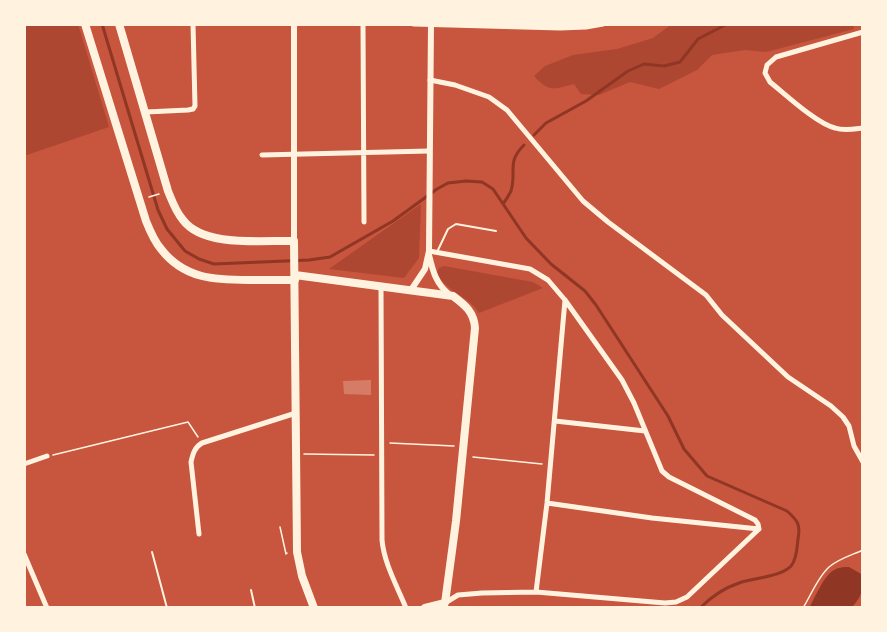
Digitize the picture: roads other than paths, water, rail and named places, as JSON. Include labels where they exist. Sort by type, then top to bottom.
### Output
[{"type":"main road","points":[[85,24],[146,221],[161,249],[177,264],[198,276],[225,280],[295,274],[453,296],[472,314],[475,328],[454,542],[445,605],[425,608]]},
{"type":"main road","points":[[119,24],[168,191],[184,222],[197,232],[227,240],[294,241],[297,552],[302,576],[314,608]]},
{"type":"street","points":[[146,112],[188,110],[195,106],[194,24]]},
{"type":"street","points":[[294,24],[294,241]]},
{"type":"street","points":[[363,24],[364,222]]},
{"type":"street","points":[[414,24],[560,28],[603,24]]},
{"type":"street","points":[[431,24],[429,251],[433,274],[438,284],[453,296]]},
{"type":"street","points":[[860,24],[862,33],[776,57],[767,65],[765,73],[770,82],[820,122],[835,129],[863,128]]},
{"type":"street","points":[[430,80],[455,85],[489,97],[507,110],[583,201],[706,295],[723,315],[788,377],[831,406],[843,417],[849,426],[854,446],[863,462]]},
{"type":"street","points":[[262,155],[429,151]]},
{"type":"street","points":[[429,251],[530,269],[548,280],[622,380],[663,471],[669,477],[755,520],[759,529]]},
{"type":"street","points":[[411,290],[425,269],[429,251]]},
{"type":"street","points":[[430,293],[438,284]]},
{"type":"street","points":[[381,286],[383,550],[406,608]]},
{"type":"street","points":[[536,592],[551,465],[565,300]]},
{"type":"street","points":[[199,534],[191,462],[198,446],[296,413]]},
{"type":"street","points":[[555,421],[645,431]]},
{"type":"street","points":[[24,464],[46,456]]},
{"type":"street","points":[[547,504],[759,529]]},
{"type":"street","points":[[445,605],[458,595],[536,592],[676,602],[687,597],[759,529]]},
{"type":"street","points":[[24,554],[47,608]]},
{"type":"lane","points":[[437,253],[447,229],[452,225],[470,225],[496,231]]},
{"type":"lane","points":[[152,552],[167,608]]},
{"type":"lane","points":[[251,590],[255,608]]},
{"type":"waterway","points":[[102,24],[158,210],[167,229],[185,251],[199,259],[214,264],[330,257],[393,221],[448,183],[482,182],[493,189],[526,238],[551,264],[585,291],[596,305],[668,416],[684,449],[707,476],[787,511],[797,523],[799,530],[797,549],[791,566],[781,573],[728,587],[700,608]]},
{"type":"waterway","points":[[534,135],[546,123],[586,101],[628,71],[644,64],[664,66],[680,62],[698,39],[727,24]]},
{"type":"waterway","points":[[503,204],[513,184],[515,157],[524,145]]}]
